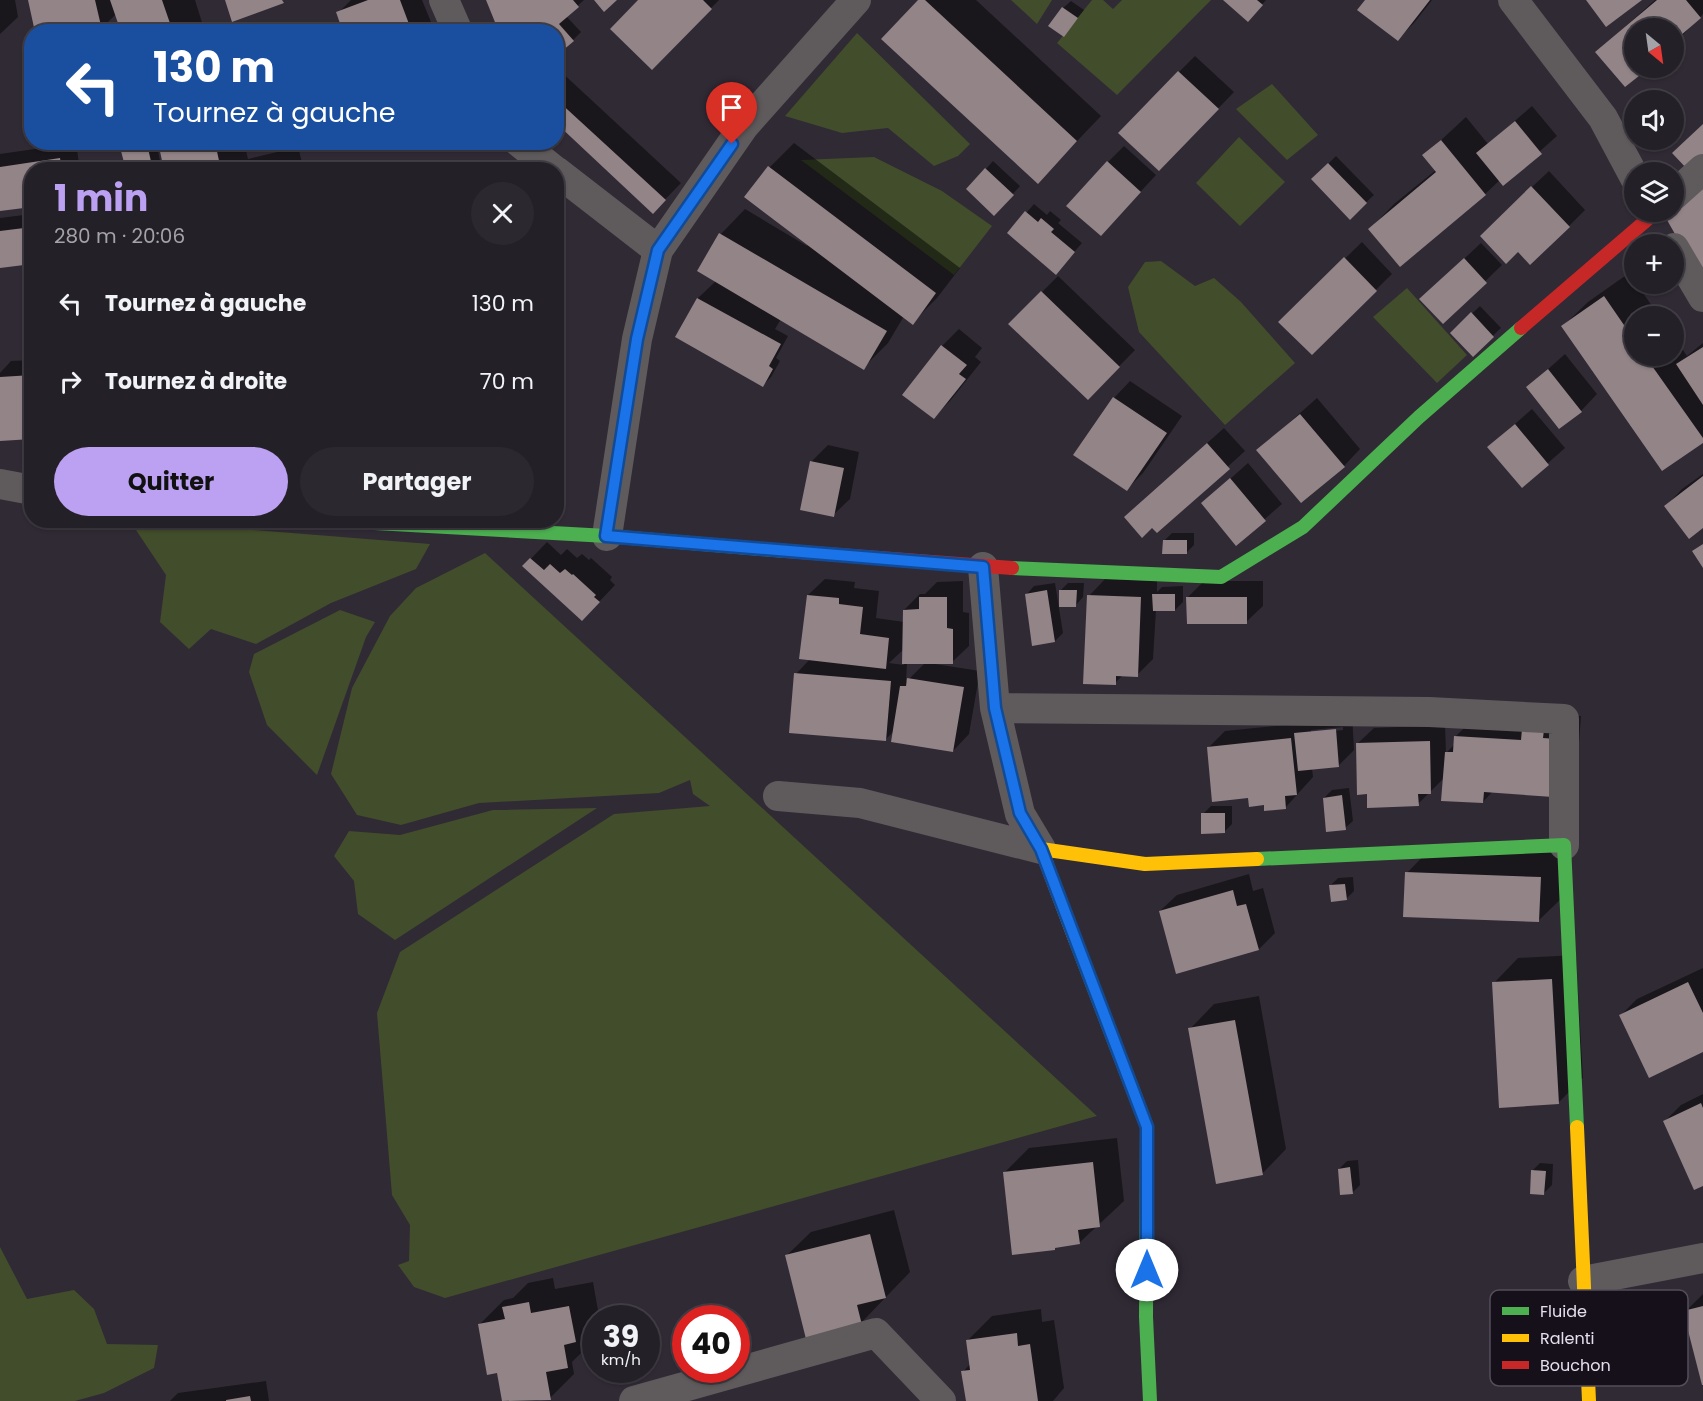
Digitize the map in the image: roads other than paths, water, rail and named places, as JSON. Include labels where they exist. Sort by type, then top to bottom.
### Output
[{"type":"street","points":[[444,0],[454,24]]},
{"type":"street","points":[[606,536],[637,339],[658,250],[744,126],[856,0]]},
{"type":"street","points":[[1513,0],[1603,117],[1627,162]]},
{"type":"street","points":[[529,150],[545,162]]},
{"type":"street","points":[[1684,186],[1703,169]]},
{"type":"street","points":[[564,177],[658,250]]},
{"type":"street","points":[[463,528],[606,536],[983,567],[1221,577],[1303,527],[1419,417],[1643,222]]},
{"type":"street","points":[[1684,265],[1703,297]]},
{"type":"street","points":[[0,484],[24,488]]},
{"type":"street","points":[[983,567],[995,708],[1020,813],[1041,849],[1147,1127],[1146,1317],[1150,1401]]},
{"type":"street","points":[[995,708],[1429,712],[1564,718],[1564,845],[1583,1290]]},
{"type":"street","points":[[778,796],[860,803],[1041,849],[1145,864],[1564,845]]},
{"type":"street","points":[[1583,1281],[1703,1258]]},
{"type":"street","points":[[634,1401],[876,1333],[941,1401]]},
{"type":"street","points":[[1588,1386],[1589,1401]]}]
